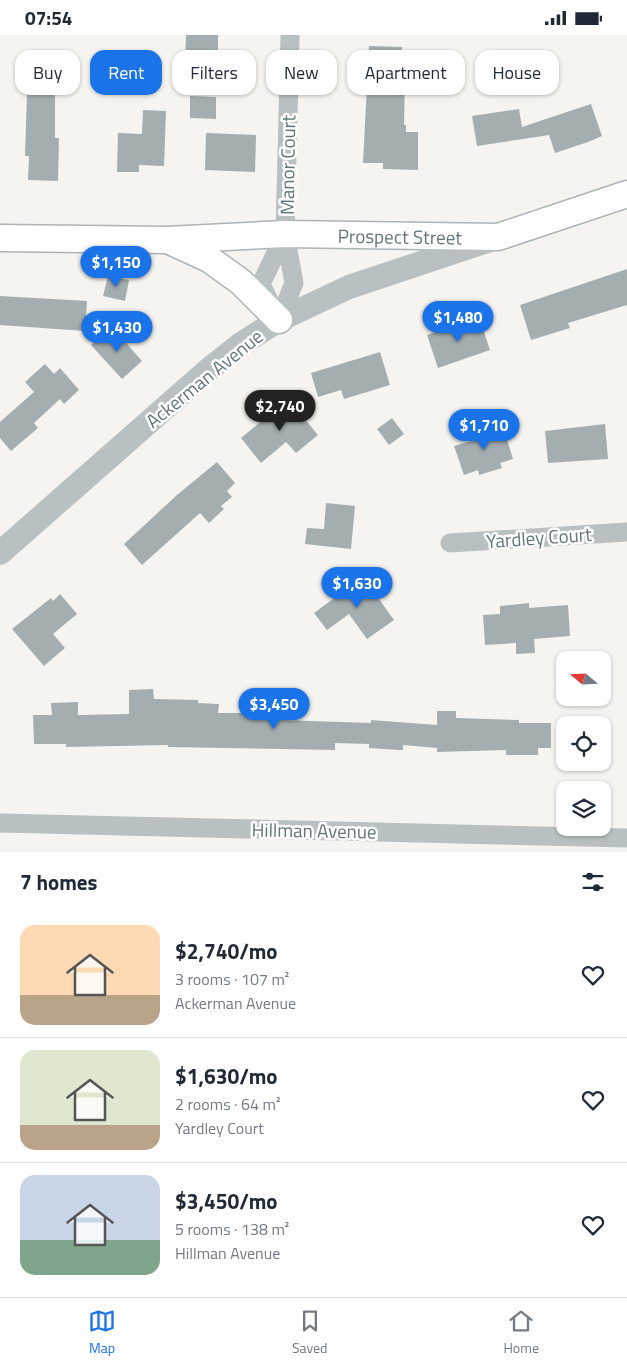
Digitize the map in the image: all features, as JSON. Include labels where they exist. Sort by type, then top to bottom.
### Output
[{"type":"main road","name":"Prospect Street","points":[[0,239],[167,240],[285,234],[498,237],[627,195]]},
{"type":"main road","name":"Prospect Street","points":[[167,240],[209,259],[241,282],[279,321]]},
{"type":"street","name":"Manor Court","points":[[279,321],[294,283],[285,234],[290,35]]},
{"type":"street","name":"Manor Court","points":[[279,321],[261,284],[285,234]]},
{"type":"street","name":"Ackerman Avenue","points":[[0,553],[207,371],[241,344],[279,321],[349,287],[498,237]]},
{"type":"street","name":"Yardley Court","points":[[450,543],[627,532]]},
{"type":"street","name":"Hillman Avenue","points":[[0,823],[627,837]]},
{"type":"building","points":[[186,35],[218,35],[218,50],[185,50]]},
{"type":"building","points":[[369,46],[402,47],[402,50],[369,50]]},
{"type":"building","points":[[27,95],[55,95],[55,138],[59,138],[58,181],[28,180],[29,156],[25,156]]},
{"type":"building","points":[[366,95],[405,95],[404,125],[406,125],[406,132],[418,132],[418,170],[383,169],[383,163],[363,163]]},
{"type":"building","points":[[190,96],[216,97],[216,119],[190,118]]},
{"type":"building","points":[[591,104],[602,136],[588,142],[555,153],[549,135],[477,146],[472,116],[519,109],[522,127]]},
{"type":"building","points":[[143,110],[166,111],[164,166],[139,165],[139,172],[117,172],[118,133],[142,134]]},
{"type":"building","points":[[206,133],[256,135],[255,172],[205,170]]},
{"type":"building","points":[[627,269],[627,305],[568,323],[570,328],[531,340],[520,305]]},
{"type":"building","points":[[108,276],[129,280],[125,301],[103,296]]},
{"type":"building","points":[[0,296],[87,301],[85,331],[0,325]]},
{"type":"building","points":[[479,317],[490,350],[438,368],[427,335]]},
{"type":"building","points":[[112,327],[142,361],[122,379],[91,345]]},
{"type":"building","points":[[380,352],[390,385],[344,399],[341,390],[318,397],[311,373]]},
{"type":"building","points":[[45,364],[54,374],[60,368],[79,390],[64,404],[60,399],[34,423],[38,428],[11,451],[0,438],[0,422],[34,392],[25,382]]},
{"type":"building","points":[[288,399],[318,435],[296,453],[286,442],[261,463],[241,438]]},
{"type":"building","points":[[392,418],[404,434],[389,445],[377,429]]},
{"type":"building","points":[[492,423],[495,433],[504,430],[513,459],[500,463],[502,468],[479,475],[478,470],[464,475],[454,446],[475,440],[471,430]]},
{"type":"building","points":[[605,424],[608,459],[548,463],[545,431]]},
{"type":"building","points":[[217,462],[235,483],[227,491],[232,497],[221,506],[224,509],[209,523],[200,513],[142,565],[124,544],[177,495]]},
{"type":"building","points":[[326,503],[355,506],[351,549],[305,544],[307,528],[324,529]]},
{"type":"building","points":[[363,577],[394,620],[367,639],[349,614],[327,630],[314,613]]},
{"type":"building","points":[[60,594],[77,614],[53,634],[65,648],[44,666],[12,629],[51,598],[53,601]]},
{"type":"building","points":[[529,603],[529,608],[568,605],[570,636],[534,639],[535,653],[516,654],[516,643],[485,645],[483,615],[500,614],[500,606]]},
{"type":"building","points":[[153,689],[154,699],[198,700],[198,703],[219,704],[218,713],[281,713],[281,720],[371,723],[371,720],[437,725],[437,711],[456,711],[456,718],[519,720],[519,723],[551,723],[551,748],[538,748],[538,755],[506,755],[506,750],[437,752],[437,748],[403,745],[403,750],[399,750],[369,748],[369,744],[335,743],[335,750],[168,747],[168,745],[66,747],[66,744],[34,744],[33,715],[52,715],[51,703],[78,702],[78,715],[129,714],[129,690]]}]
